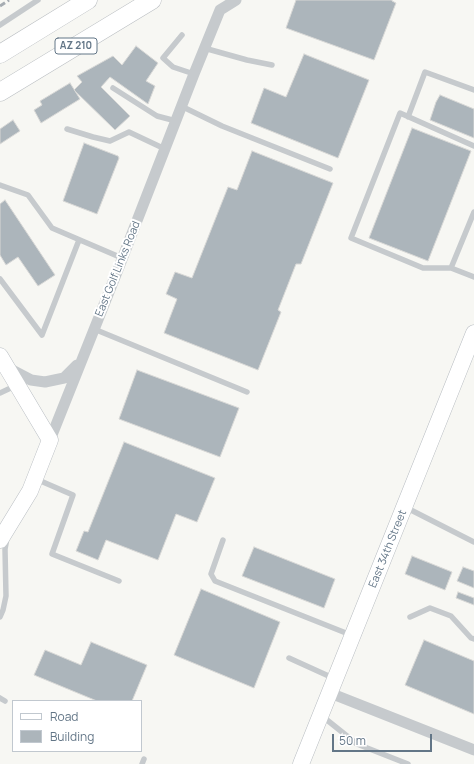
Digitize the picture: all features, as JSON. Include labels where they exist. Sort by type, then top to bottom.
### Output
[{"type":"main road","name":"AZ 210","points":[[0,54],[88,0]]},
{"type":"main road","name":"AZ 210","points":[[0,92],[152,0]]},
{"type":"street","name":"East Golf Links Road","points":[[4,534],[30,491],[35,479],[220,10],[236,0]]},
{"type":"street","name":"East 34th Street","points":[[301,764],[474,333]]},
{"type":"street","points":[[3,362],[31,380],[45,382],[64,378],[81,362]]},
{"type":"street","points":[[3,362],[50,440]]},
{"type":"street","points":[[333,686],[474,750]]},
{"type":"lane","points":[[0,25],[38,0]]},
{"type":"lane","points":[[182,35],[163,58],[173,67],[194,74]]},
{"type":"lane","points":[[204,48],[247,60],[272,65]]},
{"type":"lane","points":[[408,117],[425,72],[474,90]]},
{"type":"lane","points":[[113,88],[157,116],[176,121]]},
{"type":"lane","points":[[181,106],[222,126],[330,169]]},
{"type":"lane","points":[[474,146],[400,113],[351,238],[423,268],[451,268],[474,277]]},
{"type":"lane","points":[[67,129],[110,141],[129,132],[164,149]]},
{"type":"lane","points":[[0,185],[28,195],[52,228],[122,258]]},
{"type":"lane","points":[[451,268],[474,212]]},
{"type":"lane","points":[[0,279],[42,336],[79,240]]},
{"type":"lane","points":[[94,329],[247,392]]},
{"type":"lane","points":[[0,393],[17,384]]},
{"type":"lane","points":[[35,479],[73,495],[52,554],[119,581]]},
{"type":"lane","points":[[404,507],[474,542]]},
{"type":"lane","points":[[0,616],[6,596],[4,534]]},
{"type":"lane","points":[[223,540],[211,574],[215,580],[353,636]]},
{"type":"lane","points":[[0,579],[5,586]]},
{"type":"lane","points":[[410,617],[430,608],[451,616],[471,638],[474,639]]},
{"type":"lane","points":[[289,658],[333,686]]},
{"type":"lane","points":[[321,715],[357,744],[408,764]]},
{"type":"building","points":[[296,0],[392,0],[396,3],[374,60],[286,28]]},
{"type":"building","points":[[136,46],[158,63],[146,81],[155,86],[148,104],[110,77],[101,87],[130,116],[115,130],[74,90],[82,82],[77,76],[113,56],[122,65]]},
{"type":"building","points":[[304,54],[369,80],[338,158],[251,123],[264,88],[286,97]]},
{"type":"building","points":[[70,83],[80,99],[41,123],[34,110],[42,105],[40,101]]},
{"type":"building","points":[[440,95],[474,109],[474,138],[430,120]]},
{"type":"building","points":[[13,120],[20,131],[0,144],[0,129]]},
{"type":"building","points":[[412,128],[471,151],[428,261],[369,238]]},
{"type":"building","points":[[84,143],[118,156],[119,158],[97,214],[63,201]]},
{"type":"building","points":[[252,151],[333,183],[301,264],[296,264],[278,310],[281,312],[258,370],[164,333],[177,299],[166,294],[175,272],[192,278],[228,187],[237,190]]},
{"type":"building","points":[[5,200],[55,275],[38,286],[18,257],[6,265],[0,255],[0,204]]},
{"type":"building","points":[[137,370],[239,408],[220,457],[119,419]]},
{"type":"building","points":[[124,442],[215,478],[197,522],[176,514],[158,560],[106,540],[98,560],[76,551],[84,531],[88,532]]},
{"type":"building","points":[[254,547],[335,579],[324,608],[242,576]]},
{"type":"building","points":[[412,556],[452,572],[445,590],[405,574]]},
{"type":"building","points":[[463,567],[474,571],[474,588],[457,581]]},
{"type":"building","points":[[201,589],[280,622],[254,688],[174,655]]},
{"type":"building","points":[[458,592],[474,598],[474,605],[456,598]]},
{"type":"building","points":[[424,640],[474,661],[474,714],[405,685]]},
{"type":"building","points":[[91,642],[147,665],[132,700],[95,700],[34,675],[45,650],[81,665]]},
{"type":"railway","points":[[0,6],[9,0]]}]
